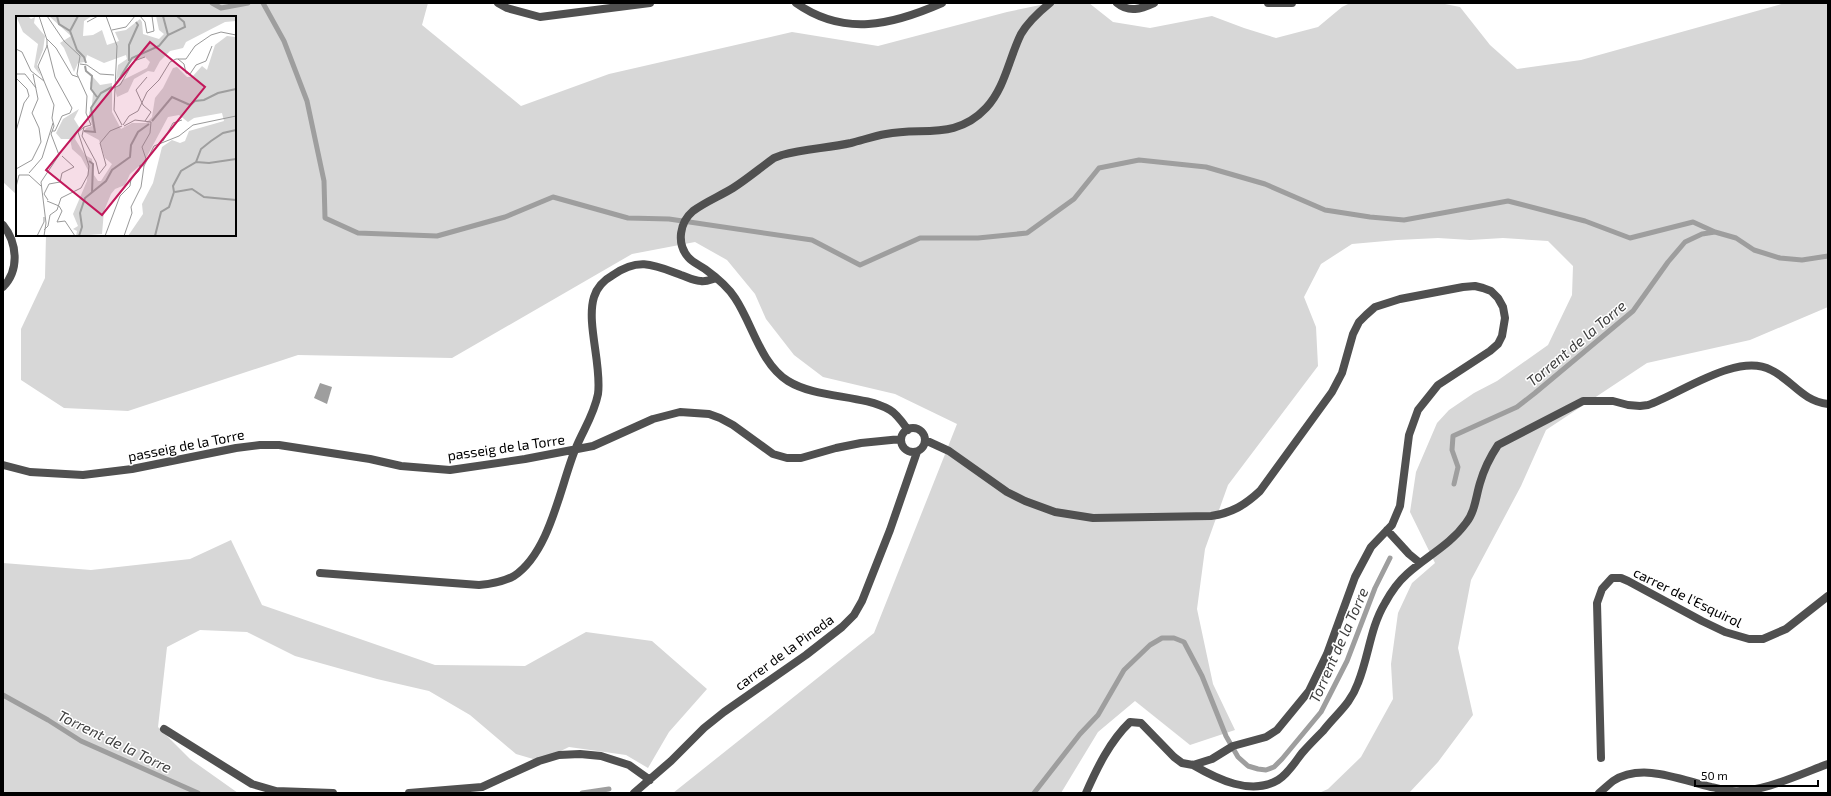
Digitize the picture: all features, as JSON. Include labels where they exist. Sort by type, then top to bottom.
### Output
[{"type":"street","points":[[498,3],[507,8],[540,17],[650,3]]},
{"type":"street","points":[[796,3],[803,8],[842,23],[865,25],[890,22],[914,15],[942,3]]},
{"type":"street","points":[[908,430],[896,415],[889,410],[864,402],[816,392],[788,381],[778,372],[767,360],[742,308],[734,296],[716,278],[687,256],[681,243],[683,225],[694,210],[728,191],[774,158],[782,155],[850,143],[886,134],[938,132],[952,129],[967,122],[986,107],[995,95],[1022,34],[1029,22],[1050,3]]},
{"type":"street","points":[[1117,3],[1130,10],[1142,8],[1154,3]]},
{"type":"street","points":[[1268,3],[1292,3]]},
{"type":"street","points":[[3,225],[8,231],[15,254],[14,267],[7,283],[3,287]]},
{"type":"street","points":[[320,573],[479,585],[502,581],[513,576],[532,558],[539,546],[562,492],[575,450],[590,422],[598,392],[599,376],[592,309],[594,297],[601,284],[626,267],[640,264],[656,266],[702,282],[716,278]]},
{"type":"street","points":[[925,440],[949,451],[1008,492],[1025,501],[1060,513],[1093,518],[1199,517],[1227,514],[1249,502],[1260,491],[1332,392],[1342,373],[1349,344],[1359,322],[1375,307],[1400,300],[1462,287],[1474,286],[1491,291],[1498,298],[1503,308],[1504,318],[1502,336],[1498,344],[1490,351],[1438,385],[1418,410],[1409,435],[1400,506],[1392,525],[1371,547],[1355,577],[1327,654],[1309,691],[1277,730],[1266,737],[1233,746],[1193,766]]},
{"type":"street","points":[[1086,793],[1101,761],[1121,730],[1130,722],[1141,723],[1174,757],[1182,763],[1193,766],[1220,780],[1236,786],[1267,785],[1278,780],[1350,701],[1359,682],[1377,617],[1396,585],[1420,563],[1439,550],[1468,521],[1484,471],[1490,457],[1498,445],[1583,401],[1613,401],[1640,406],[1648,405],[1716,374],[1751,366],[1770,369],[1806,396],[1820,403],[1828,404]]},
{"type":"street","name":"passeig de la Torre","points":[[3,465],[30,472],[83,475],[132,469],[236,448],[260,445],[280,445],[370,459],[401,466],[450,470],[575,450],[615,437],[653,419],[680,412],[709,414],[720,418],[773,454],[787,458],[801,458],[836,448],[861,443],[901,439]]},
{"type":"street","points":[[908,430],[919,430],[925,440],[923,447],[917,452],[906,450],[901,439],[908,430]]},
{"type":"street","name":"carrer de la Pineda","points":[[634,793],[671,761],[704,728],[806,655],[842,627],[854,615],[862,601],[890,530],[917,452]]},
{"type":"street","points":[[1387,530],[1409,554],[1420,563]]},
{"type":"street","name":"carrer de l'Esquirol","points":[[1602,758],[1597,604],[1602,589],[1612,578],[1620,578],[1628,581],[1702,621],[1725,632],[1749,639],[1764,639],[1786,629],[1828,596]]},
{"type":"street","points":[[164,729],[252,784],[276,791],[333,793]]},
{"type":"street","points":[[409,793],[482,787],[539,761],[559,755],[580,754],[601,756],[629,765],[650,780]]},
{"type":"street","points":[[1599,793],[1614,781],[1629,774],[1644,773],[1661,774],[1732,791],[1753,789],[1777,785],[1828,764]]},
{"type":"shaded area","points":[[3,3],[428,3],[422,25],[521,106],[609,74],[792,32],[878,46],[1007,12],[1050,3],[1089,3],[1113,22],[1150,28],[1212,16],[1276,38],[1318,27],[1342,7],[1350,3],[1440,3],[1460,7],[1490,45],[1517,69],[1581,60],[1785,3],[1828,3],[1828,307],[1750,340],[1647,363],[1546,430],[1521,486],[1471,580],[1458,648],[1473,715],[1438,762],[1409,793],[1319,793],[1328,789],[1361,757],[1393,699],[1391,664],[1398,613],[1412,583],[1435,563],[1410,512],[1416,472],[1437,423],[1449,410],[1474,393],[1497,381],[1548,345],[1572,295],[1573,266],[1548,241],[1503,238],[1470,240],[1438,238],[1352,244],[1321,264],[1304,297],[1316,327],[1318,366],[1228,485],[1205,549],[1197,609],[1213,684],[1235,730],[1190,745],[1135,701],[1098,732],[1061,793],[673,793],[874,633],[957,424],[895,394],[823,377],[794,355],[766,319],[755,294],[727,260],[695,242],[632,254],[452,358],[298,355],[128,411],[64,408],[21,380],[21,329],[45,278],[46,236],[236,236],[236,16],[16,16],[16,194],[3,182]]},
{"type":"shaded area","points":[[320,383],[332,387],[327,404],[314,398]]},
{"type":"shaded area","points":[[231,540],[262,605],[435,665],[525,666],[586,632],[652,641],[707,689],[669,732],[648,768],[626,755],[569,747],[540,761],[516,754],[470,715],[429,691],[377,679],[295,656],[247,632],[200,630],[167,647],[158,727],[190,759],[238,793],[3,793],[3,563],[91,570],[190,559]]},
{"type":"waterway","points":[[212,3],[221,8],[248,3]]},
{"type":"waterway","points":[[263,3],[284,41],[307,101],[324,181],[325,218],[358,233],[437,236],[505,217],[553,197],[628,218],[669,219],[812,240],[860,265],[920,238],[978,238],[1027,233],[1074,199],[1099,168],[1139,160],[1206,167],[1265,184],[1325,210],[1370,217],[1404,220],[1508,201],[1585,221],[1630,238],[1693,222],[1715,232]]},
{"type":"waterway","name":"Torrent de la Torre","points":[[1454,484],[1458,467],[1452,450],[1453,436],[1517,407],[1535,393],[1633,311],[1668,262],[1685,242],[1702,234],[1715,232],[1736,238],[1754,250],[1780,258],[1802,260],[1828,256]]},
{"type":"waterway","name":"Torrent de la Torre","points":[[1034,793],[1080,734],[1098,715],[1124,670],[1150,645],[1162,638],[1174,638],[1184,642],[1202,676],[1226,736],[1238,757],[1248,766],[1258,769],[1266,770],[1274,767],[1321,712],[1347,661],[1375,588],[1390,558]]},
{"type":"waterway","name":"Torrent de la Torre","points":[[3,695],[48,720],[81,741],[198,793]]},
{"type":"waterway","name":"Torrent de la Torre","points":[[582,793],[609,789]]}]
